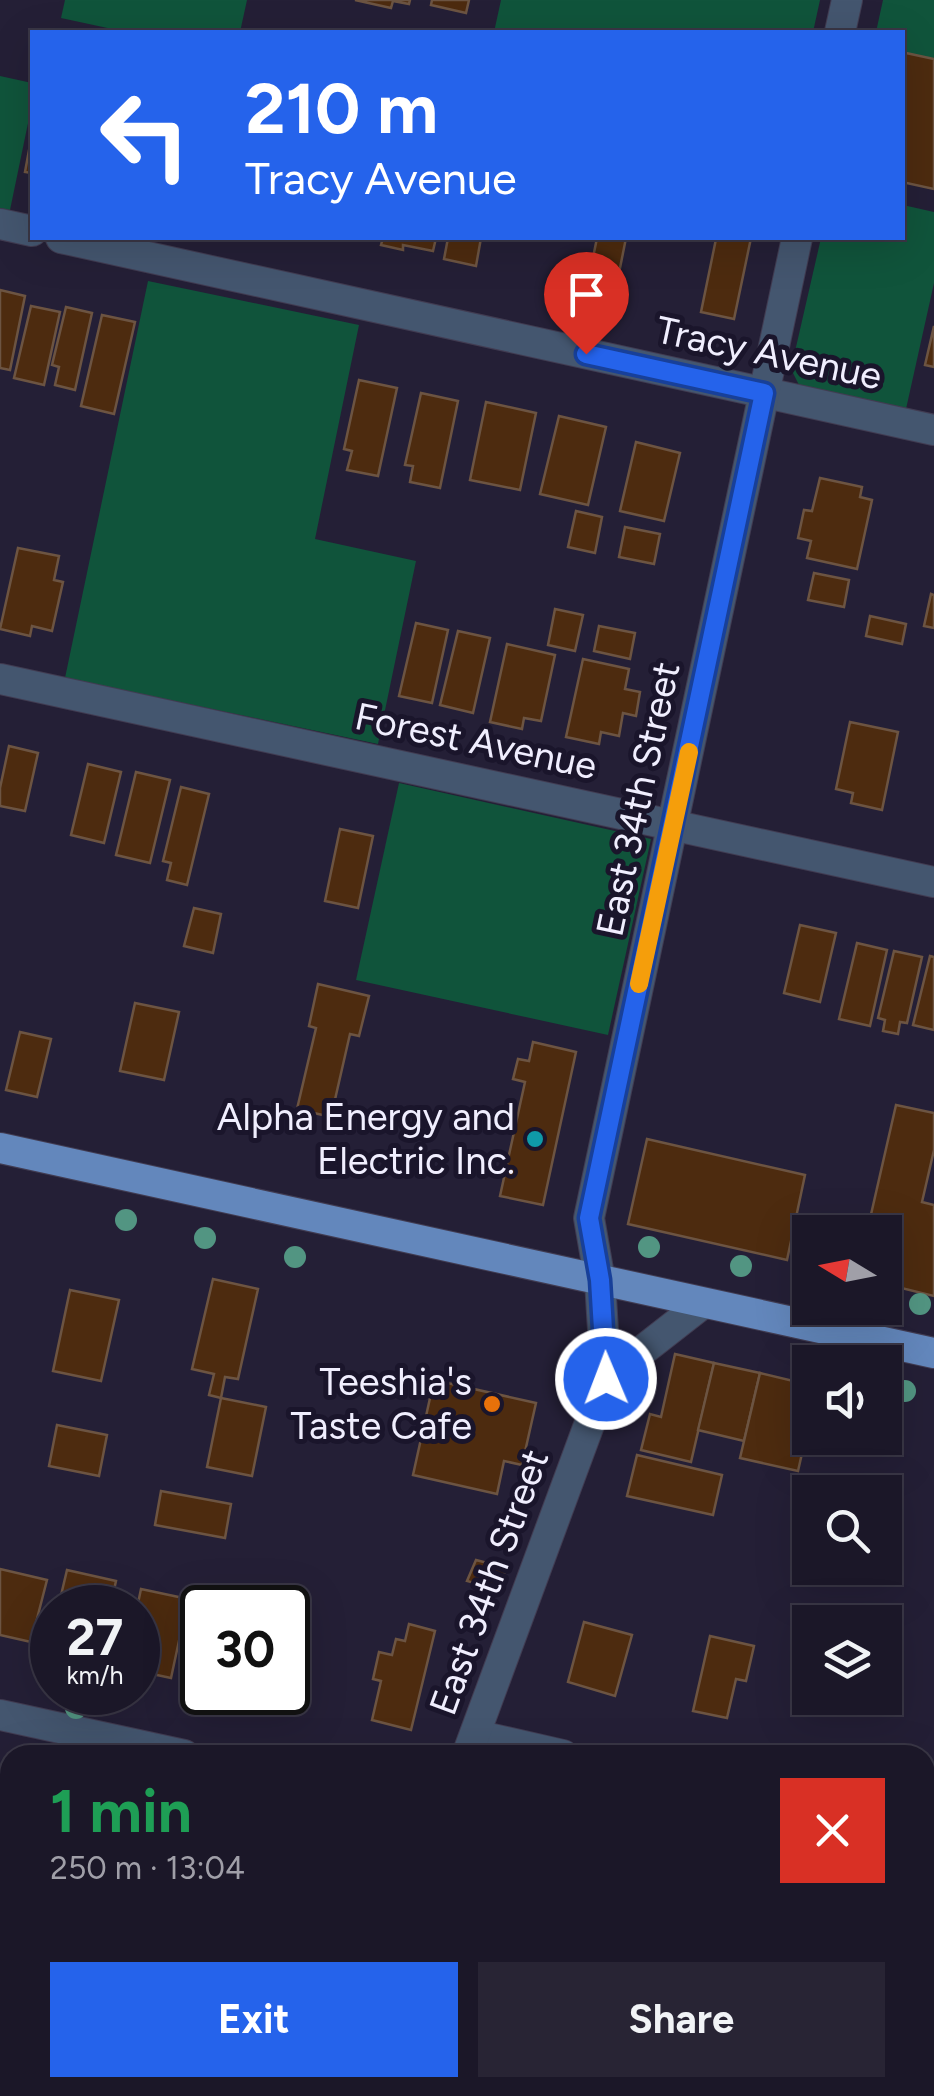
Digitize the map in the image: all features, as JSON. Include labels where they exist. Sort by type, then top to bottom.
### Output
[{"type":"main road","points":[[0,1148],[934,1354]]},
{"type":"street","points":[[840,30],[847,0]]},
{"type":"street","points":[[0,224],[30,231]]},
{"type":"street","name":"Tracy Avenue","points":[[69,240],[934,430]]},
{"type":"street","name":"East 34th Street","points":[[471,1745],[606,1379],[600,1280],[589,1218],[797,240]]},
{"type":"street","name":"Forest Avenue","points":[[0,679],[934,882]]},
{"type":"street","points":[[606,1379],[702,1304]]},
{"type":"street","points":[[0,1715],[138,1745]]},
{"type":"green space","points":[[65,0],[247,0],[240,30],[117,30],[61,18]]},
{"type":"green space","points":[[501,0],[820,0],[813,30],[494,30]]},
{"type":"green space","points":[[883,0],[934,0],[934,59],[906,53],[905,58],[905,30],[876,30]]},
{"type":"green space","points":[[0,76],[30,83],[30,114],[10,210],[0,208]]},
{"type":"green space","points":[[905,205],[934,212],[934,283],[906,409],[799,385],[791,369],[821,240],[905,240]]},
{"type":"green space","points":[[148,281],[359,325],[315,539],[416,561],[378,744],[65,678]]},
{"type":"green space","points":[[399,783],[651,839],[608,1035],[356,980]]},
{"type":"building","points":[[355,0],[410,0],[409,4],[393,1],[391,8]]},
{"type":"building","points":[[432,0],[469,0],[466,13],[431,5]]},
{"type":"building","points":[[906,53],[934,59],[934,189],[905,183]]},
{"type":"building","points":[[30,145],[30,173],[25,172]]},
{"type":"building","points":[[382,240],[436,240],[433,251],[381,245]]},
{"type":"building","points":[[448,240],[481,240],[476,266],[444,259]]},
{"type":"building","points":[[597,240],[626,240],[615,293],[587,287]]},
{"type":"building","points":[[716,240],[751,240],[734,319],[701,312]]},
{"type":"building","points":[[0,290],[25,296],[10,370],[0,368]]},
{"type":"building","points":[[31,306],[60,312],[44,385],[14,378]]},
{"type":"building","points":[[66,307],[92,313],[75,390],[55,385],[59,367],[52,365]]},
{"type":"building","points":[[102,315],[135,322],[114,414],[81,406]]},
{"type":"building","points":[[934,326],[934,367],[925,365]]},
{"type":"building","points":[[359,380],[397,388],[378,476],[347,470],[352,451],[344,449]]},
{"type":"building","points":[[421,393],[458,401],[440,488],[410,482],[413,466],[405,465]]},
{"type":"building","points":[[486,402],[536,413],[520,490],[470,480]]},
{"type":"building","points":[[559,416],[606,427],[588,505],[540,494]]},
{"type":"building","points":[[636,442],[680,453],[664,521],[620,511]]},
{"type":"building","points":[[820,478],[862,487],[860,497],[872,500],[857,569],[807,558],[811,541],[798,538],[804,510],[812,511]]},
{"type":"building","points":[[576,511],[602,517],[595,553],[568,547]]},
{"type":"building","points":[[625,527],[660,534],[654,564],[619,557]]},
{"type":"building","points":[[18,548],[59,556],[54,580],[63,582],[52,631],[32,626],[30,636],[0,629]]},
{"type":"building","points":[[814,573],[849,580],[844,607],[808,600]]},
{"type":"building","points":[[931,594],[934,595],[934,628],[924,626]]},
{"type":"building","points":[[555,609],[583,615],[575,651],[548,645]]},
{"type":"building","points":[[870,616],[906,624],[902,644],[866,636]]},
{"type":"building","points":[[416,623],[448,630],[432,703],[399,696]]},
{"type":"building","points":[[599,626],[635,633],[630,659],[594,651]]},
{"type":"building","points":[[458,631],[490,638],[473,713],[440,705]]},
{"type":"building","points":[[507,644],[555,655],[541,721],[524,718],[522,729],[490,722]]},
{"type":"building","points":[[583,659],[629,669],[625,689],[640,692],[636,716],[623,713],[619,736],[601,732],[599,744],[566,737]]},
{"type":"building","points":[[850,722],[898,732],[882,810],[851,803],[853,793],[836,789]]},
{"type":"building","points":[[9,746],[38,753],[25,811],[0,806]]},
{"type":"building","points":[[88,764],[121,772],[104,843],[71,835]]},
{"type":"building","points":[[136,772],[170,780],[150,863],[116,855]]},
{"type":"building","points":[[181,787],[209,794],[187,885],[167,880],[171,863],[163,861]]},
{"type":"building","points":[[340,829],[373,836],[358,908],[325,901]]},
{"type":"building","points":[[194,908],[221,914],[213,953],[184,946]]},
{"type":"building","points":[[800,925],[836,933],[820,1002],[784,993]]},
{"type":"building","points":[[857,943],[887,950],[870,1026],[839,1019]]},
{"type":"building","points":[[894,951],[922,957],[907,1023],[900,1022],[898,1034],[883,1031],[885,1020],[878,1018]]},
{"type":"building","points":[[930,956],[934,957],[934,1030],[913,1025]]},
{"type":"building","points":[[318,984],[369,996],[359,1036],[350,1034],[331,1117],[297,1109],[316,1028],[309,1026]]},
{"type":"building","points":[[135,1003],[179,1012],[164,1080],[120,1071]]},
{"type":"building","points":[[20,1032],[51,1039],[37,1097],[6,1090]]},
{"type":"building","name":"Alpha Energy and Electric Inc.","points":[[533,1042],[576,1052],[543,1205],[500,1196],[525,1082],[513,1079],[518,1059],[529,1061]]},
{"type":"building","points":[[896,1105],[934,1113],[934,1150],[922,1202],[934,1205],[934,1296],[902,1288],[902,1215],[871,1215]]},
{"type":"building","points":[[647,1139],[805,1175],[797,1215],[792,1215],[787,1260],[628,1224]]},
{"type":"building","points":[[213,1279],[258,1289],[238,1379],[225,1377],[221,1398],[209,1395],[214,1374],[192,1369]]},
{"type":"building","points":[[70,1290],[119,1300],[101,1381],[53,1371]]},
{"type":"building","points":[[675,1354],[714,1363],[691,1462],[641,1450],[650,1414],[661,1417]]},
{"type":"building","points":[[714,1363],[760,1373],[744,1441],[698,1430]]},
{"type":"building","points":[[760,1373],[792,1381],[792,1455],[802,1455],[798,1471],[740,1458]]},
{"type":"building","points":[[434,1380],[536,1403],[522,1465],[504,1461],[497,1494],[413,1475]]},
{"type":"building","points":[[221,1398],[266,1407],[252,1476],[207,1467]]},
{"type":"building","points":[[57,1425],[107,1435],[99,1476],[49,1466]]},
{"type":"building","points":[[637,1455],[722,1475],[713,1515],[627,1496]]},
{"type":"building","points":[[161,1491],[231,1504],[225,1538],[155,1525]]},
{"type":"building","points":[[476,1560],[507,1568],[497,1589],[467,1581]]},
{"type":"building","points":[[0,1569],[47,1580],[46,1585],[30,1585],[30,1642],[0,1635]]},
{"type":"building","points":[[67,1570],[116,1581],[115,1585],[63,1585]]},
{"type":"building","points":[[160,1593],[180,1597],[180,1636],[171,1678],[160,1676]]},
{"type":"building","points":[[584,1622],[632,1635],[615,1696],[568,1682]]},
{"type":"building","points":[[409,1624],[435,1631],[411,1730],[372,1720],[381,1681],[373,1679],[379,1652],[392,1655],[396,1639],[405,1641]]},
{"type":"building","points":[[710,1636],[754,1646],[746,1681],[736,1679],[727,1718],[693,1711]]},
{"type":"slow traffic","points":[[639,984],[689,752]]},
{"type":"place","name":"Alpha Energy and Electric Inc.","points":[[535,1139]]},
{"type":"place","name":"Teeshia's Taste Cafe","points":[[492,1404]]},
{"type":"route","points":[[586,354],[764,393],[589,1218],[600,1280],[606,1379]]}]
